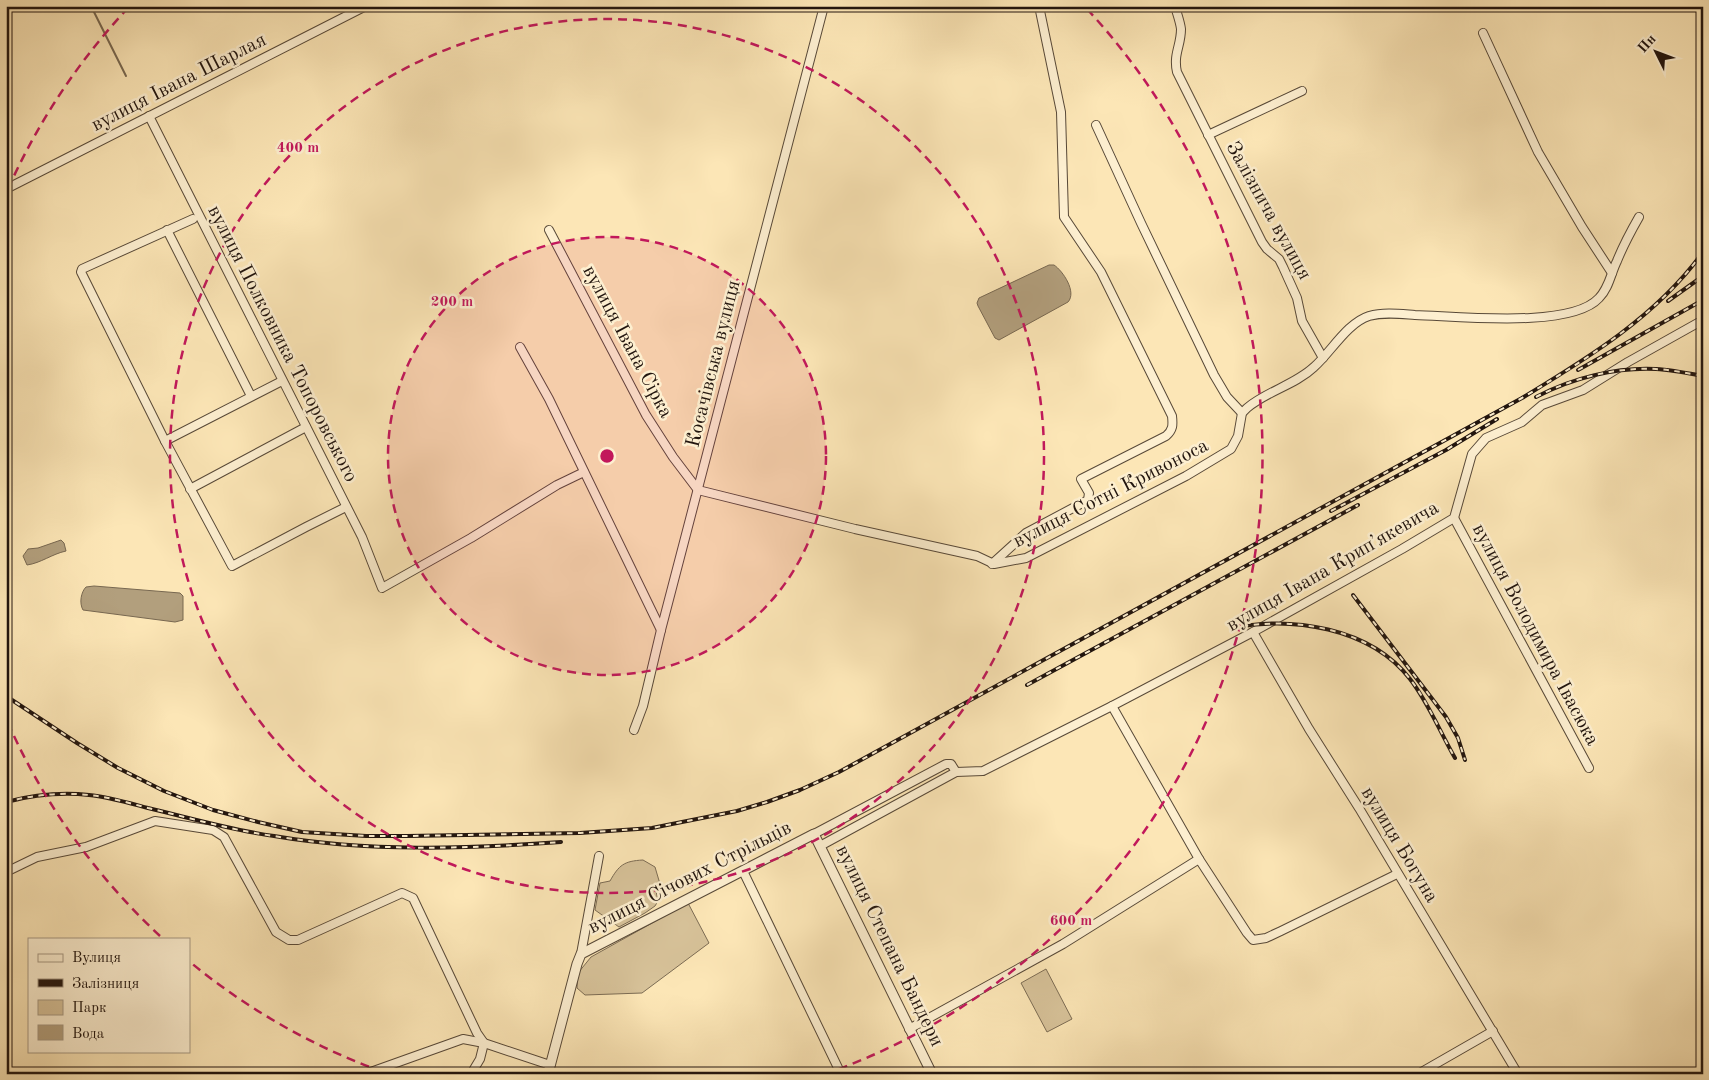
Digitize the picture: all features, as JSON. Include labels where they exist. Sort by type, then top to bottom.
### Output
[{"type":"street","name":"вулиця Івана Шарлая","points":[[6,189],[366,6]]},
{"type":"street","name":"Косачівська вулиця","points":[[634,730],[643,706],[661,630],[824,6]]},
{"type":"street","points":[[992,564],[1026,533],[1088,500],[1089,493],[1081,479],[1166,436],[1171,432],[1173,424],[1172,416],[1101,272],[1064,217],[1061,112],[1039,6]]},
{"type":"street","name":"Залізнича вулиця","points":[[1174,6],[1181,30],[1176,52],[1178,72],[1262,242],[1279,259],[1283,266],[1297,298],[1302,321],[1323,358]]},
{"type":"street","points":[[1483,33],[1538,152],[1582,227],[1612,273]]},
{"type":"street","name":"Залізнича вулиця","points":[[1208,135],[1302,91]]},
{"type":"street","name":"вулиця Полковника Топоровського","points":[[149,116],[362,538],[382,588],[471,538],[557,485],[584,472]]},
{"type":"street","points":[[1096,125],[1140,223],[1214,375],[1227,397],[1242,414],[1259,400],[1305,374],[1350,330],[1367,317],[1395,314],[1496,318],[1555,316],[1582,310],[1594,303],[1603,294],[1639,217]]},
{"type":"street","points":[[193,219],[82,269],[81,272],[190,489],[232,566],[346,507]]},
{"type":"street","points":[[167,230],[252,396]]},
{"type":"street","name":"вулиця Івана Сірка","points":[[549,230],[653,427],[698,490]]},
{"type":"street","name":"вулиця Івана Крипʼякевича","points":[[956,772],[983,771],[1112,706],[1253,632],[1454,518],[1472,454],[1486,438],[1522,422],[1542,405],[1583,390],[1628,362],[1703,320]]},
{"type":"street","points":[[520,347],[549,399],[661,630]]},
{"type":"street","points":[[165,441],[282,381]]},
{"type":"street","name":"вулиця Сотні Кривоноса","points":[[698,490],[855,529],[977,556],[992,564],[1016,561],[1030,557],[1186,476],[1228,452],[1238,436],[1242,414]]},
{"type":"street","points":[[190,489],[306,426]]},
{"type":"street","name":"вулиця Володимира Івасюка","points":[[1454,518],[1588,768]]},
{"type":"street","name":"вулиця Богуна","points":[[1253,632],[1518,1074]]},
{"type":"street","points":[[1112,706],[1199,859],[1253,940],[1266,938],[1282,931],[1397,874]]},
{"type":"street","points":[[814,834],[946,764],[951,764],[956,772],[820,846]]},
{"type":"street","points":[[6,872],[37,857],[86,847],[155,821],[212,830],[224,837],[276,932],[289,940],[298,940],[402,893],[413,898],[477,1033],[484,1043],[480,1059],[471,1074]]},
{"type":"street","name":"вулиця Степана Бандери","points":[[814,834],[932,1074]]},
{"type":"street","name":"вулиця Січових Стрільців","points":[[581,954],[814,834]]},
{"type":"street","name":"вулиця Січових Стрільців","points":[[549,1069],[581,954],[599,856]]},
{"type":"street","points":[[909,1029],[1063,944],[1199,859]]},
{"type":"street","points":[[744,871],[840,1074]]},
{"type":"street","points":[[1418,1074],[1493,1031]]},
{"type":"street","points":[[365,1074],[461,1039],[484,1043],[549,1069]]},
{"type":"green space","points":[[643,860],[655,867],[660,884],[656,891],[658,901],[655,906],[645,913],[619,927],[595,910],[600,883],[610,881],[616,871],[623,865],[631,861]]},
{"type":"green space","points":[[688,903],[709,943],[642,993],[585,995],[577,988],[578,973],[591,957]]},
{"type":"green space","points":[[1046,969],[1072,1019],[1047,1032],[1021,983]]},
{"type":"water","points":[[1049,265],[1054,265],[1058,268],[1068,282],[1071,293],[1068,302],[999,340],[995,338],[978,306],[979,298]]},
{"type":"water","points":[[61,540],[66,551],[27,565],[23,556],[28,549],[38,548]]},
{"type":"water","points":[[94,586],[180,593],[183,596],[183,620],[175,622],[83,610],[81,598],[83,592],[86,587]]},
{"type":"waterway","points":[[91,6],[126,76]]},
{"type":"railway","points":[[6,696],[118,768],[164,791],[213,810],[302,832],[366,836],[580,833],[652,828],[737,811],[800,790],[839,772],[1522,398],[1596,351],[1643,316],[1685,275],[1703,252]]},
{"type":"railway","points":[[1668,301],[1703,276]]},
{"type":"railway","points":[[1578,370],[1703,300]]},
{"type":"railway","points":[[1536,397],[1579,379],[1625,370],[1662,369],[1703,376]]},
{"type":"railway","points":[[1331,511],[1446,450],[1497,419]]},
{"type":"railway","points":[[1027,685],[1358,505]]},
{"type":"railway","points":[[1353,595],[1446,717],[1458,738],[1465,760]]},
{"type":"railway","points":[[1232,628],[1255,625],[1304,625],[1352,637],[1374,647],[1393,661],[1410,679],[1428,707],[1455,758]]},
{"type":"railway","points":[[6,802],[47,795],[79,794],[96,796],[119,800],[211,824],[309,841],[345,845],[417,848],[561,842]]}]
